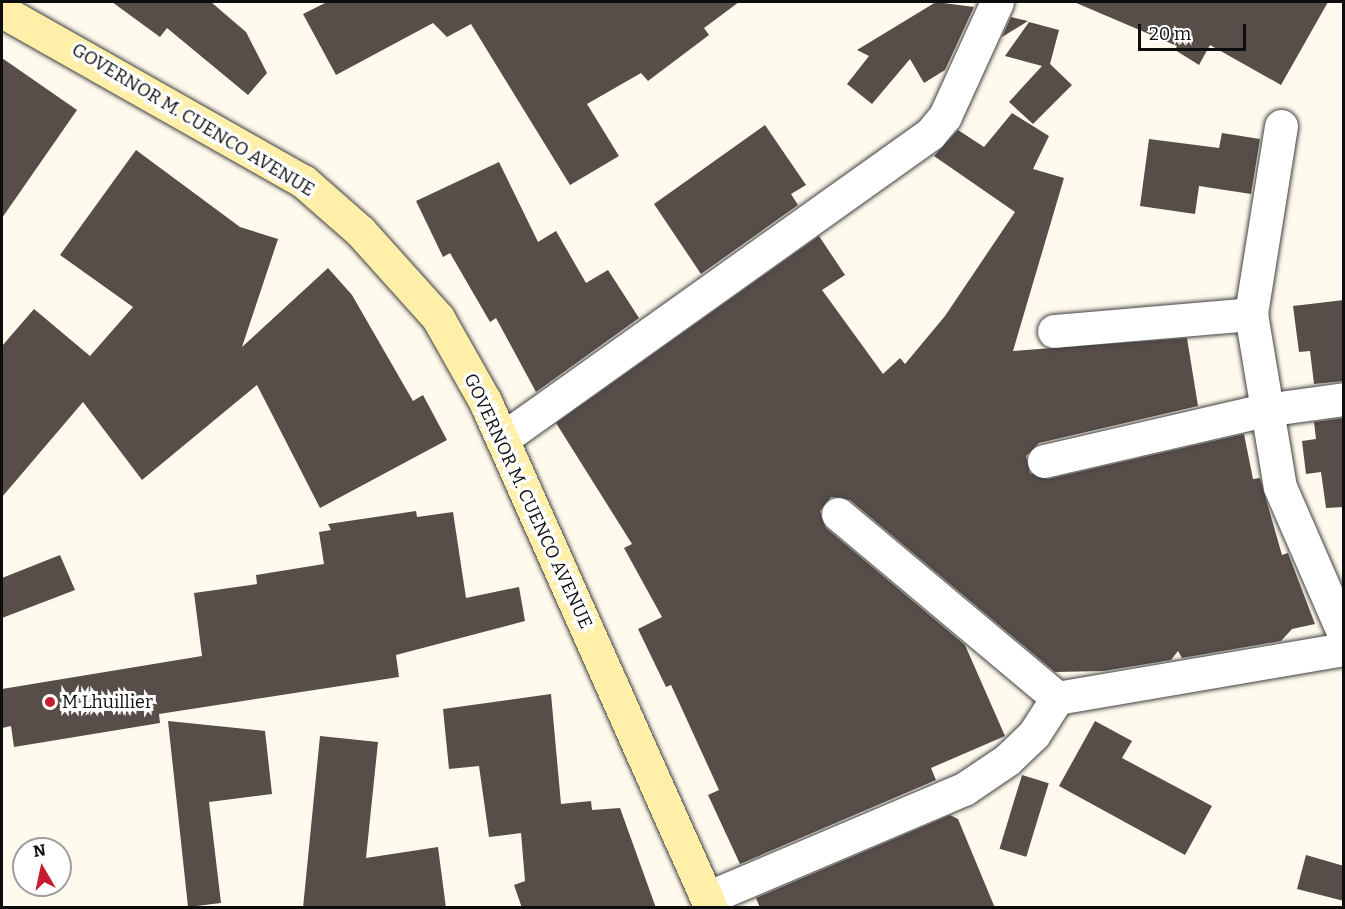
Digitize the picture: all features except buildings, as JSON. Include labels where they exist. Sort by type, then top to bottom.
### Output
[{"type":"main road","name":"GOVERNOR M. CUENCO AVENUE","points":[[7,8],[303,181],[360,231],[438,318],[502,439],[709,903]]},
{"type":"street","points":[[502,439],[930,134],[945,116],[997,2]]},
{"type":"street","points":[[1281,126],[1251,314],[1265,410],[1280,487],[1344,634]]},
{"type":"street","points":[[1054,331],[1251,314]]},
{"type":"street","points":[[1044,462],[1265,410],[1344,399]]},
{"type":"street","points":[[838,514],[1057,698]]},
{"type":"street","points":[[709,903],[964,789],[1007,760],[1034,734],[1057,698],[1344,649]]},
{"type":"place","name":"M Lhuillier","points":[[50,702]]}]
